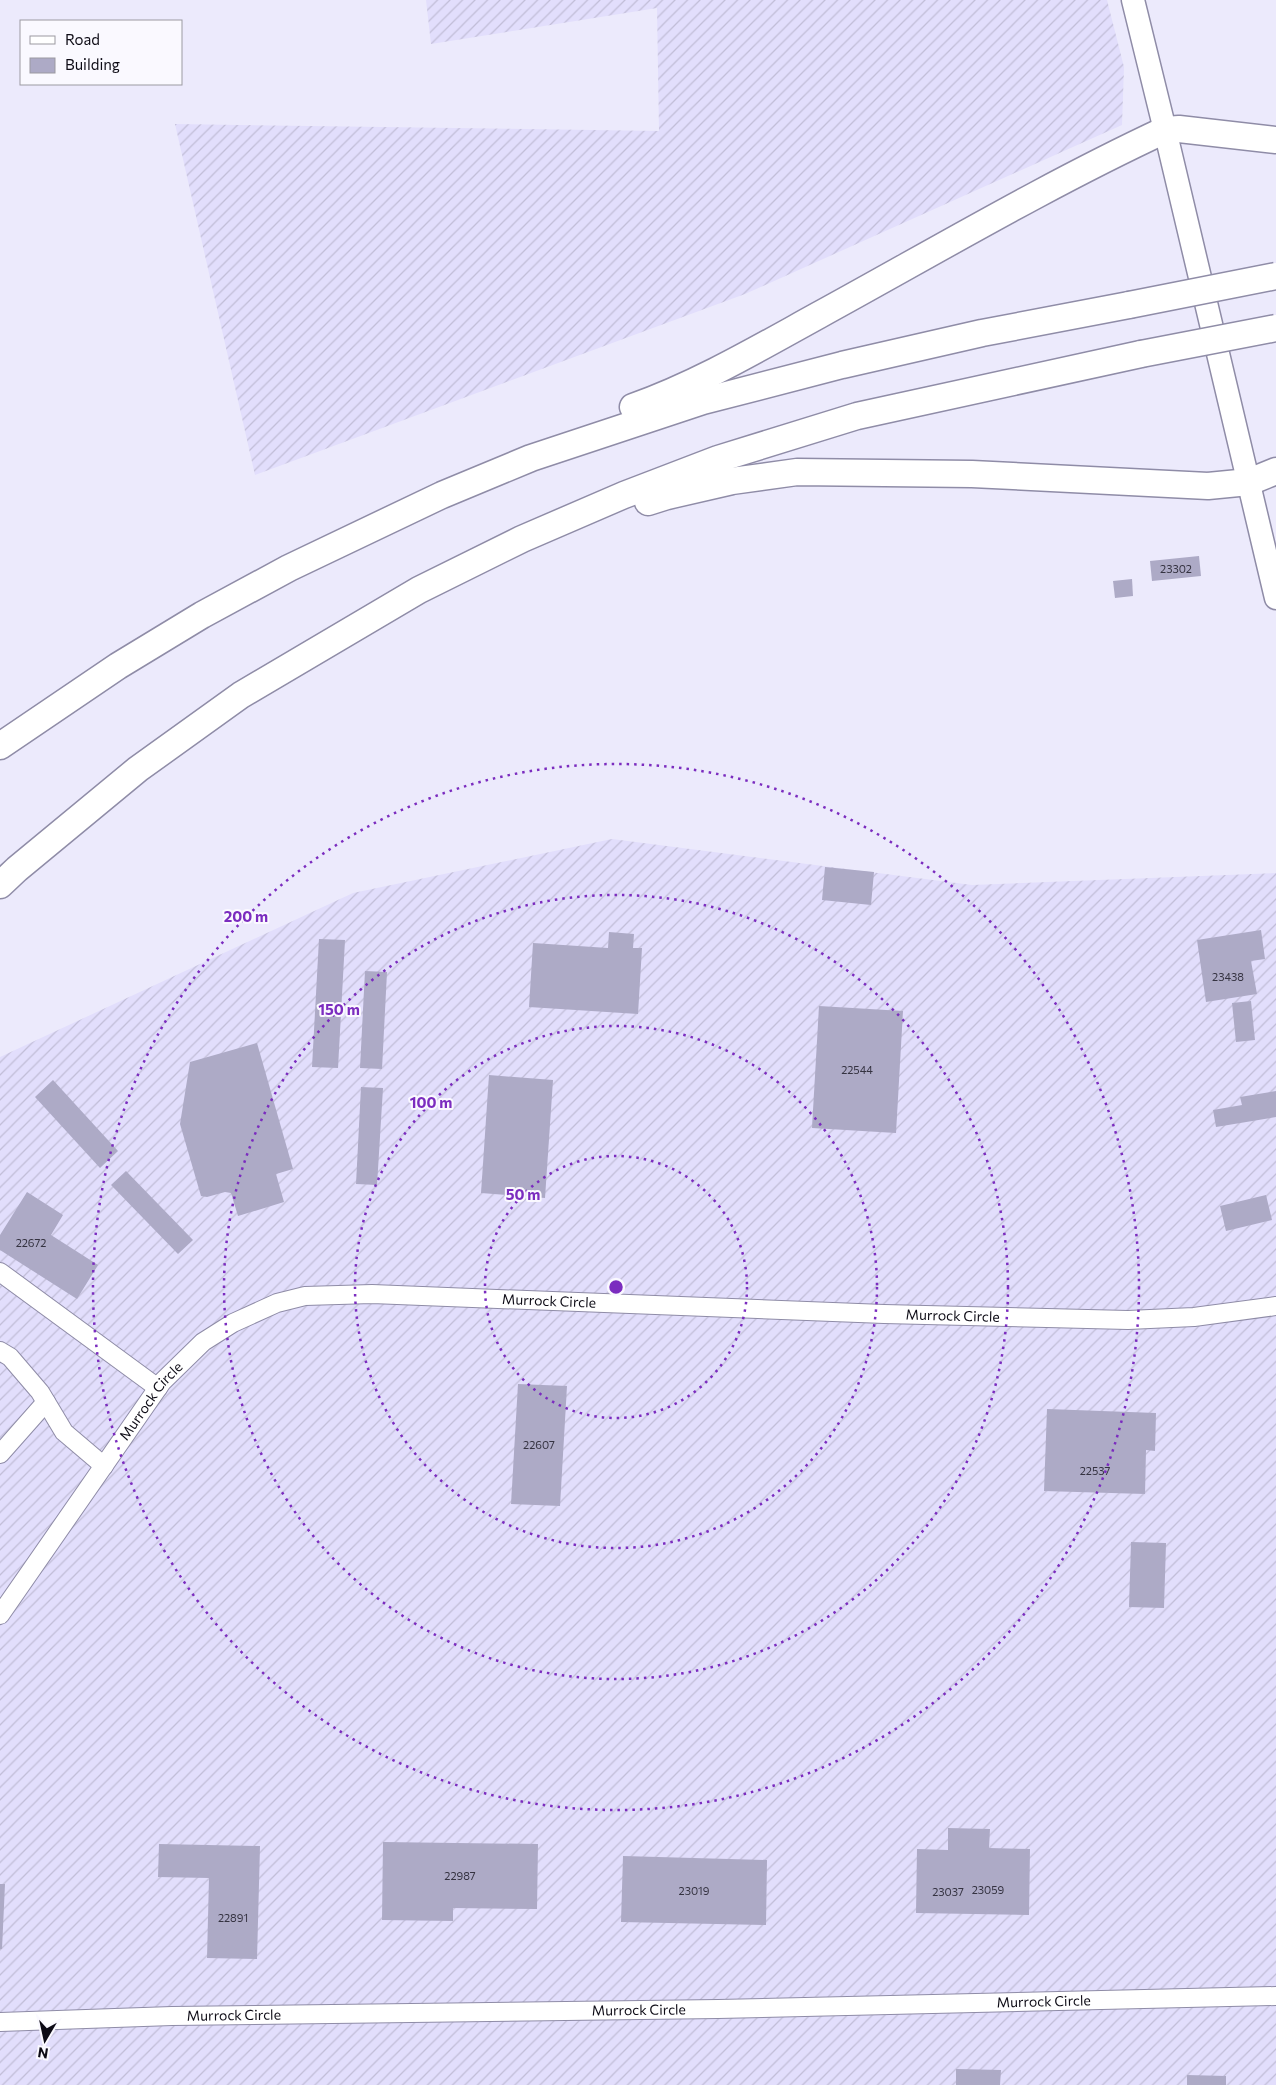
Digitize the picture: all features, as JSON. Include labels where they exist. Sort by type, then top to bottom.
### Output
[{"type":"highway","points":[[532,458],[587,424],[647,403],[683,387],[761,347],[1023,203],[1166,130],[1179,129],[1276,140]]},
{"type":"highway","points":[[0,746],[118,666],[202,616],[289,568],[442,495],[532,458],[703,402],[832,367],[982,334],[1276,276]]},
{"type":"highway","points":[[0,885],[16,869],[138,770],[241,695],[419,590],[522,539],[624,495],[718,458],[857,416],[1142,354],[1276,328]]},
{"type":"highway","points":[[522,539],[613,515],[667,496],[732,480],[797,472],[972,474],[1208,486],[1249,482],[1276,471]]},
{"type":"main road","points":[[1133,0],[1166,130],[1276,598]]},
{"type":"street","points":[[0,1272],[158,1388]]},
{"type":"street","name":"Murrock Circle","points":[[1,1611],[158,1388],[203,1342],[233,1323],[278,1303],[305,1296],[372,1294],[884,1314],[1128,1320],[1194,1317],[1276,1306]]},
{"type":"street","points":[[0,1351],[10,1357],[40,1392],[64,1432],[104,1466]]},
{"type":"street","points":[[0,1454],[46,1402]]},
{"type":"street","name":"Murrock Circle","points":[[0,2022],[172,2016],[718,2009],[1276,1996]]},
{"type":"shaded area","points":[[426,0],[1107,0],[1124,67],[1122,125],[745,294],[255,475],[175,124],[659,131],[657,8],[431,44]]},
{"type":"shaded area","points":[[612,839],[972,885],[1276,873],[1276,2085],[0,2085],[0,1057],[353,893]]},
{"type":"building","points":[[1199,556],[1201,576],[1152,581],[1150,561]]},
{"type":"building","points":[[1132,579],[1133,596],[1115,598],[1113,581]]},
{"type":"building","points":[[825,867],[874,872],[871,905],[822,900]]},
{"type":"building","points":[[1261,930],[1265,959],[1251,961],[1257,994],[1206,1002],[1197,940]]},
{"type":"building","points":[[609,932],[634,934],[633,948],[642,948],[638,1014],[529,1007],[533,943],[608,948]]},
{"type":"building","points":[[319,939],[345,940],[338,1068],[312,1067]]},
{"type":"building","points":[[365,971],[387,972],[382,1069],[360,1068]]},
{"type":"building","points":[[1251,1001],[1255,1040],[1236,1042],[1232,1003]]},
{"type":"building","points":[[819,1006],[903,1011],[896,1133],[812,1128]]},
{"type":"building","points":[[257,1043],[293,1169],[276,1174],[284,1202],[238,1216],[231,1193],[225,1192],[207,1197],[201,1196],[180,1124],[190,1062]]},
{"type":"building","points":[[489,1075],[553,1080],[545,1198],[481,1193]]},
{"type":"building","points":[[53,1080],[118,1151],[100,1168],[35,1097]]},
{"type":"building","points":[[361,1087],[383,1088],[377,1185],[356,1184]]},
{"type":"building","points":[[1276,1091],[1276,1117],[1216,1127],[1213,1110],[1242,1105],[1240,1097]]},
{"type":"building","points":[[126,1171],[193,1240],[178,1254],[111,1185]]},
{"type":"building","points":[[27,1192],[63,1215],[51,1235],[98,1265],[77,1299],[0,1250],[0,1235]]},
{"type":"building","points":[[1266,1195],[1272,1220],[1226,1231],[1220,1206]]},
{"type":"building","points":[[518,1384],[567,1386],[560,1506],[511,1504]]},
{"type":"building","points":[[1047,1409],[1156,1413],[1155,1451],[1146,1450],[1145,1494],[1044,1491]]},
{"type":"building","points":[[1131,1542],[1166,1543],[1164,1608],[1129,1607]]},
{"type":"building","points":[[948,1828],[990,1829],[989,1848],[1030,1849],[1029,1915],[916,1913],[917,1849],[948,1850]]},
{"type":"building","points":[[383,1842],[538,1844],[537,1909],[453,1908],[453,1921],[382,1920]]},
{"type":"building","points":[[159,1844],[260,1846],[257,1959],[207,1958],[209,1878],[158,1877]]},
{"type":"building","points":[[623,1856],[767,1860],[766,1925],[621,1922]]},
{"type":"building","points":[[0,1884],[5,1884],[2,1949],[0,1949]]},
{"type":"building","points":[[956,2069],[1001,2070],[1000,2085],[956,2085]]},
{"type":"building","points":[[1187,2075],[1226,2076],[1226,2085],[1187,2085]]}]
